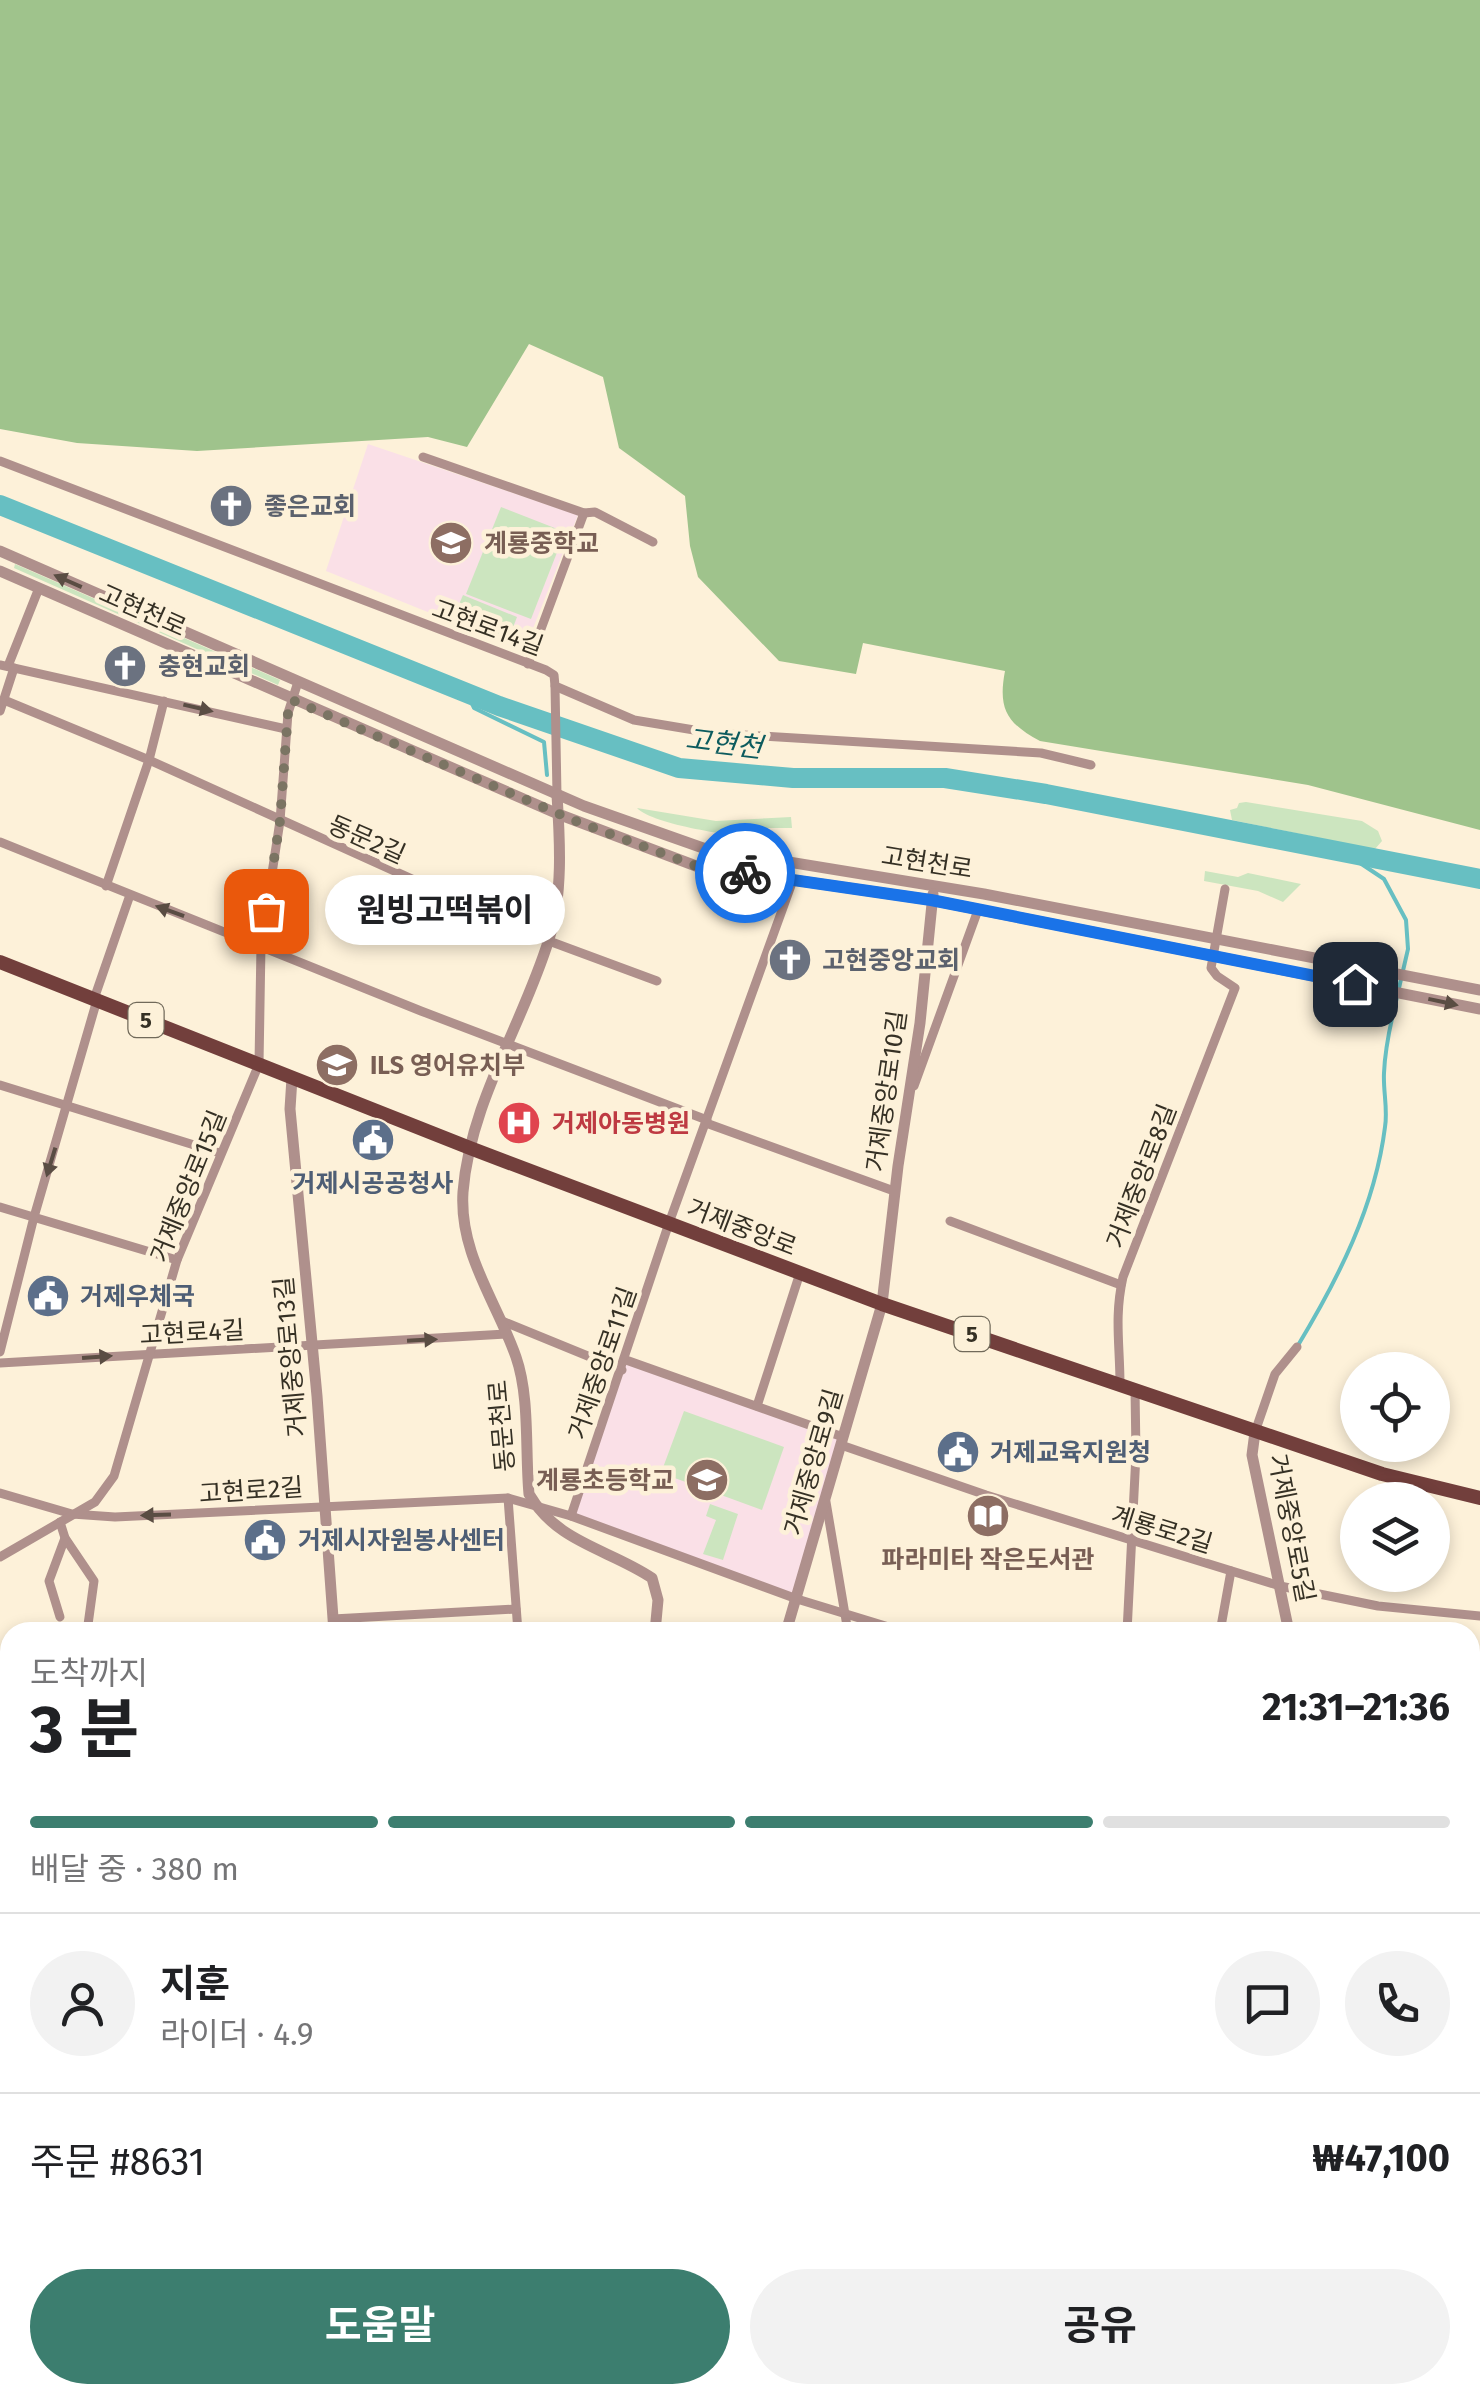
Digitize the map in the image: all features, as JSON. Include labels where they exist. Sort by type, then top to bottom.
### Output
[{"type":"main road","name":"거제중앙로","points":[[0,962],[470,1148],[882,1304],[1416,1485],[1480,1498]]},
{"type":"street","points":[[423,457],[584,513],[595,512],[653,542]]},
{"type":"street","name":"고현로14길","points":[[0,460],[550,672],[555,686],[634,720],[712,733],[1022,751],[1091,764]]},
{"type":"street","points":[[528,664],[584,513]]},
{"type":"street","name":"고현천로","points":[[0,551],[298,682],[703,848],[935,886],[1480,990]]},
{"type":"street","name":"고현천로","points":[[0,571],[558,814],[696,866],[931,900],[1480,1010]]},
{"type":"street","points":[[2,705],[7,666],[39,588]]},
{"type":"street","points":[[7,666],[286,729]]},
{"type":"street","points":[[259,1064],[262,944],[280,821],[286,729],[298,682]]},
{"type":"street","points":[[555,686],[556,789]]},
{"type":"street","points":[[106,886],[164,701]]},
{"type":"street","name":"동문2길","points":[[2,705],[148,760],[549,940]]},
{"type":"street","name":"동문천로","points":[[536,1506],[529,1494],[524,1388],[506,1334],[479,1278],[465,1224],[463,1196],[470,1148],[549,940],[558,894],[556,789]]},
{"type":"street","points":[[0,842],[507,1044],[894,1191]]},
{"type":"street","name":"거제중앙로11길","points":[[572,1516],[670,1224],[793,880]]},
{"type":"street","name":"거제중앙로10길","points":[[882,1304],[935,886]]},
{"type":"street","points":[[1212,954],[1225,888]]},
{"type":"street","points":[[0,1352],[95,1000],[130,895]]},
{"type":"street","points":[[911,1093],[978,910]]},
{"type":"street","points":[[549,940],[657,980]]},
{"type":"street","name":"거제중앙로8길","points":[[1128,1622],[1132,1541],[1127,1387],[1116,1334],[1121,1285],[1236,988],[1212,972],[1212,954]]},
{"type":"street","name":"거제중앙로15길","points":[[0,1556],[95,1502],[114,1476],[178,1260],[259,1064]]},
{"type":"street","name":"거제중앙로13길","points":[[292,1078],[290,1108],[334,1622]]},
{"type":"street","points":[[0,1085],[220,1153]]},
{"type":"street","points":[[0,1207],[178,1260]]},
{"type":"street","points":[[950,1220],[1121,1285]]},
{"type":"street","points":[[757,1406],[800,1273]]},
{"type":"street","name":"거제중앙로9길","points":[[790,1622],[882,1304]]},
{"type":"street","name":"계룡로2길","points":[[499,1320],[624,1365],[757,1406],[842,1441],[1132,1541],[1280,1586],[1378,1606],[1480,1616]]},
{"type":"street","name":"고현로4길","points":[[0,1364],[506,1334]]},
{"type":"street","points":[[1255,1432],[1275,1374],[1297,1347]]},
{"type":"street","name":"거제중앙로5길","points":[[1255,1432],[1252,1454],[1286,1622]]},
{"type":"street","name":"고현로2길","points":[[0,1492],[72,1514],[195,1514],[508,1498],[572,1516],[798,1599],[876,1622]]},
{"type":"street","points":[[508,1498],[517,1622]]},
{"type":"street","points":[[826,1499],[847,1622]]},
{"type":"street","points":[[536,1506],[561,1531],[584,1546],[652,1578],[658,1600],[656,1622]]},
{"type":"street","points":[[60,1522],[65,1538],[94,1581],[88,1622]]},
{"type":"street","points":[[60,1618],[49,1581],[65,1538]]},
{"type":"street","points":[[1222,1622],[1231,1571]]},
{"type":"street","points":[[377,1622],[516,1609]]},
{"type":"shaded area","name":"계룡중학교","points":[[368,444],[578,515],[524,651],[326,571]]},
{"type":"shaded area","name":"계룡초등학교","points":[[626,1360],[843,1437],[797,1599],[571,1516]]},
{"type":"green space","points":[[0,0],[1480,0],[1480,830],[1308,785],[1040,741],[1019,728],[1007,713],[1003,695],[1005,671],[863,643],[856,674],[779,661],[698,577],[685,496],[619,448],[603,377],[529,344],[467,447],[428,437],[197,451],[77,443],[0,429]]},
{"type":"green space","points":[[501,507],[565,532],[531,619],[466,594]]},
{"type":"green space","points":[[15,564],[280,680],[278,685],[14,568]]},
{"type":"green space","points":[[463,595],[517,617],[509,638],[454,616]]},
{"type":"green space","points":[[1246,802],[1362,821],[1378,831],[1382,841],[1375,849],[1232,820],[1230,810]]},
{"type":"green space","points":[[637,808],[716,821],[791,817],[792,828],[767,828],[766,840],[678,825]]},
{"type":"green space","points":[[1205,871],[1238,877],[1248,873],[1301,884],[1283,902],[1258,891],[1204,881]]},
{"type":"green space","points":[[684,1411],[784,1447],[762,1510],[661,1473]]},
{"type":"green space","points":[[710,1504],[738,1514],[723,1560],[703,1554],[716,1520],[706,1516]]},
{"type":"waterway","name":"고현천","points":[[0,505],[499,706],[679,768],[793,778],[945,778],[1046,794],[1480,879]]},
{"type":"waterway","points":[[467,693],[474,708],[544,742],[547,775]]},
{"type":"waterway","points":[[1348,855],[1384,879],[1406,920],[1408,949],[1399,988]]},
{"type":"waterway","points":[[1297,1347],[1353,1242],[1373,1186],[1385,1127],[1385,1064],[1397,997]]},
{"type":"way so far","points":[[266,911],[292,700],[578,822],[696,866],[745,873]]},
{"type":"place","name":"좋은교회","points":[[231,506]]},
{"type":"place","name":"계룡중학교","points":[[451,543]]},
{"type":"place","name":"충현교회","points":[[125,666]]},
{"type":"place","name":"원빙고떡볶이","points":[[266,911]]},
{"type":"place","name":"고현중앙교회","points":[[790,960]]},
{"type":"place","name":"ILS 영어유치부","points":[[337,1065]]},
{"type":"place","name":"거제아동병원","points":[[519,1123]]},
{"type":"place","name":"거제시공공청사","points":[[373,1140]]},
{"type":"place","name":"거제우체국","points":[[48,1296]]},
{"type":"place","name":"거제교육지원청","points":[[958,1452]]},
{"type":"place","name":"계룡초등학교","points":[[707,1480]]},
{"type":"place","name":"파라미타 작은도서관","points":[[988,1516]]},
{"type":"place","name":"거제시자원봉사센터","points":[[265,1540]]},
{"type":"route","points":[[745,873],[931,900],[1355,984]]}]
